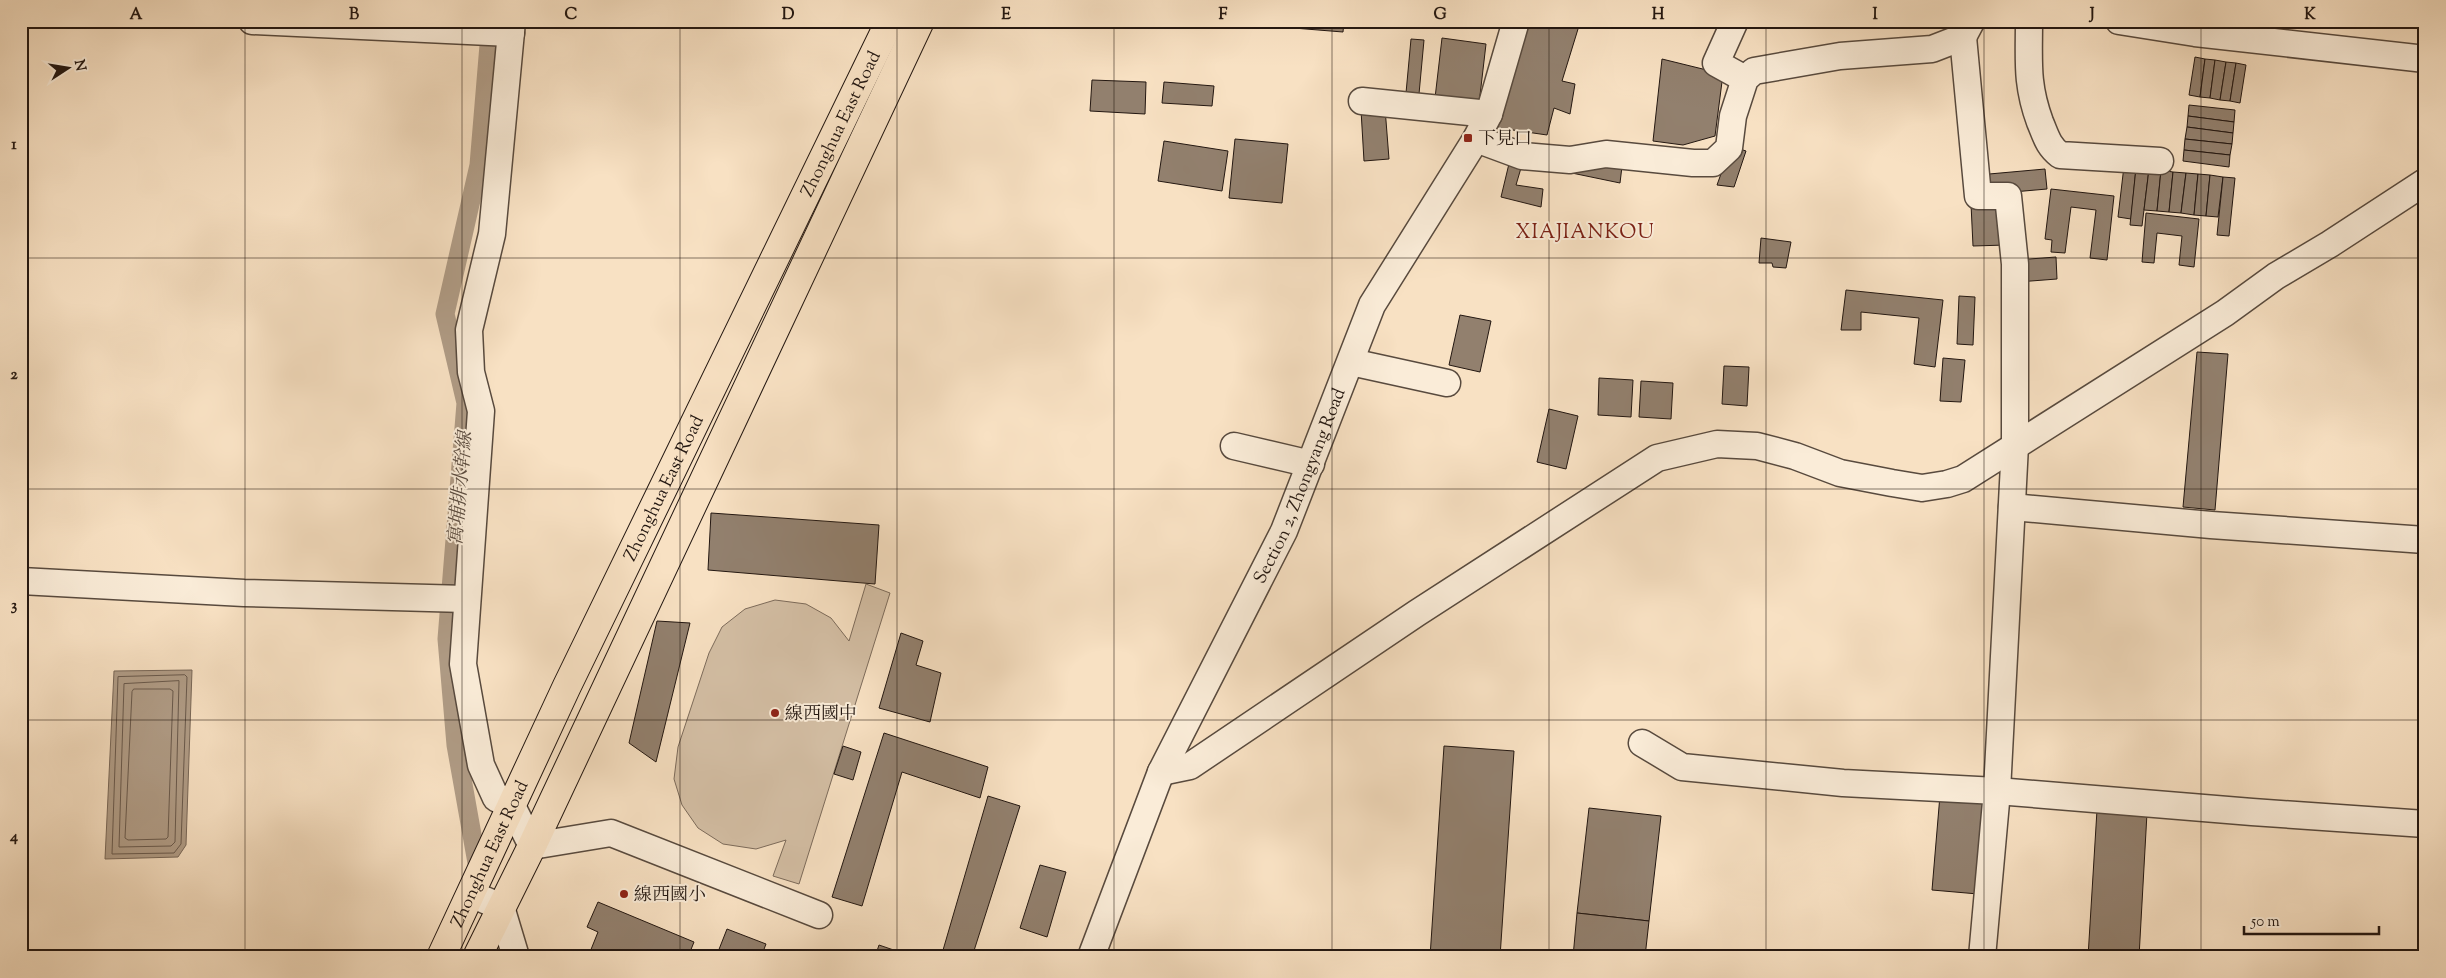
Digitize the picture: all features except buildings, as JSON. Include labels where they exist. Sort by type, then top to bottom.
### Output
[{"type":"main road","name":"Zhonghua East Road","points":[[441,957],[567,686],[890,21]]},
{"type":"main road","name":"Zhonghua East Road","points":[[477,957],[532,846],[920,21]]},
{"type":"street","points":[[252,21],[512,27],[492,234],[469,330],[471,372],[481,411],[466,599],[463,664],[481,765],[496,798],[512,806],[532,846],[611,833],[819,915]]},
{"type":"street","name":"Section 2, Zhongyang Road","points":[[1091,957],[1161,772],[1284,531],[1372,305],[1476,139],[1489,114],[1516,21]]},
{"type":"street","points":[[1731,21],[1734,23],[1716,63],[1745,79]]},
{"type":"street","points":[[2029,21],[2028,82],[2049,146],[2060,155],[2160,161]]},
{"type":"street","points":[[2119,21],[2194,33],[2415,58]]},
{"type":"street","points":[[1476,139],[1522,156],[1570,160],[1606,154],[1693,163],[1713,163],[1729,148],[1732,116],[1745,79],[1754,71],[1840,56],[1932,49],[1967,29],[1978,196],[2008,196],[2015,264],[2015,445],[1997,791],[1982,957]]},
{"type":"street","points":[[1362,101],[1489,114]]},
{"type":"street","points":[[1161,772],[1190,766],[1417,614],[1657,458],[1717,444],[1757,446],[1795,456],[1840,473],[1922,488],[1963,479],[2225,313],[2276,276],[2330,244],[2425,182]]},
{"type":"street","points":[[1351,362],[1447,383]]},
{"type":"street","points":[[1234,446],[1311,464]]},
{"type":"street","points":[[2012,507],[2211,525],[2425,540]]},
{"type":"street","points":[[21,581],[244,593],[466,599]]},
{"type":"street","points":[[1642,743],[1682,766],[1843,783],[1997,791],[2425,824]]},
{"type":"street","points":[[471,894],[501,907],[516,957]]},
{"type":"shaded area","points":[[866,584],[890,593],[799,884],[773,876],[786,840],[756,849],[723,844],[698,828],[682,805],[674,779],[678,747],[709,653],[722,627],[745,609],[775,600],[806,604],[831,618],[849,641]]},
{"type":"water","points":[[192,670],[186,845],[178,857],[105,859],[114,671]]},
{"type":"waterway","name":"寓埔排水幹線","points":[[479,874],[456,745],[447,639],[466,403],[445,314],[479,165],[491,21]]},
{"type":"place","name":"下見口","points":[[1468,138]]},
{"type":"place","name":"線西國中","points":[[775,713]]},
{"type":"place","name":"線西國小","points":[[624,894]]},
{"type":"district","name":"XIAJIANKOU","points":[[1585,231]]}]
